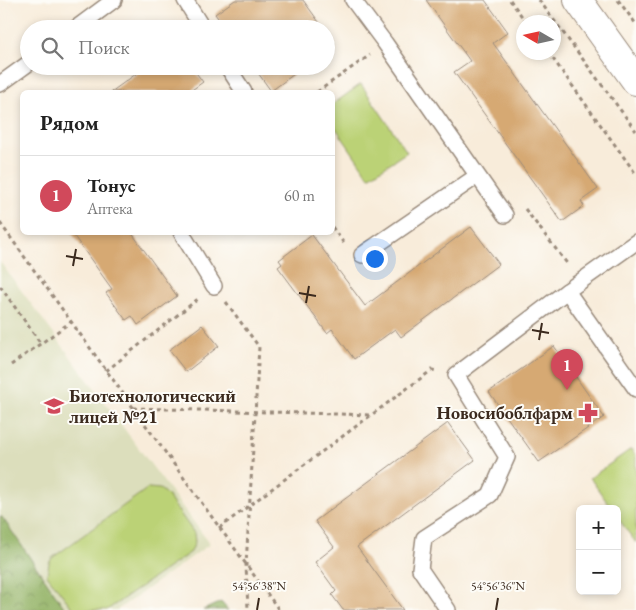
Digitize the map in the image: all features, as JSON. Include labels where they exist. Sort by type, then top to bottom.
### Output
[{"type":"street","points":[[578,0],[636,81]]},
{"type":"lane","points":[[87,20],[114,0]]},
{"type":"lane","points":[[185,0],[197,20]]},
{"type":"lane","points":[[353,0],[502,210]]},
{"type":"lane","points":[[0,84],[20,70]]},
{"type":"lane","points":[[233,75],[243,90]]},
{"type":"lane","points":[[362,255],[477,176]]},
{"type":"lane","points":[[183,235],[214,286]]},
{"type":"lane","points":[[448,610],[420,569],[424,538],[490,495],[507,457],[456,374],[636,242]]},
{"type":"lane","points":[[567,291],[636,389]]},
{"type":"path","points":[[510,0],[521,15]]},
{"type":"path","points":[[539,0],[636,131]]},
{"type":"path","points":[[618,0],[636,24]]},
{"type":"path","points":[[320,90],[385,43]]},
{"type":"path","points":[[554,60],[636,174]]},
{"type":"path","points":[[502,210],[520,201],[571,268]]},
{"type":"path","points":[[0,223],[279,610]]},
{"type":"path","points":[[0,286],[41,344]]},
{"type":"path","points":[[106,371],[214,286],[259,347],[246,565],[248,610]]},
{"type":"path","points":[[11,366],[72,321]]},
{"type":"path","points":[[219,528],[432,370],[456,374]]},
{"type":"path","points":[[132,408],[372,415]]},
{"type":"shaded area","name":"Биотехнологический лицей №21","points":[[0,262],[210,544],[117,610],[31,610],[0,569]]},
{"type":"green space","points":[[361,84],[407,152],[369,177],[335,127],[335,103]]},
{"type":"green space","points":[[631,449],[636,456],[636,543],[621,522],[621,505],[609,505],[590,478]]},
{"type":"green space","points":[[148,488],[160,489],[167,495],[194,533],[195,542],[191,552],[107,610],[74,610],[47,575],[52,558]]},
{"type":"green space","points":[[0,517],[2,517],[66,610],[0,610]]},
{"type":"green space","points":[[221,602],[228,610],[203,610]]},
{"type":"building","points":[[235,0],[303,0],[317,20],[219,20],[215,14]]},
{"type":"building","points":[[426,0],[485,0],[508,32],[493,43],[598,189],[581,201],[584,206],[562,222],[454,72],[470,61]]},
{"type":"building","points":[[135,75],[198,75],[203,82],[192,90],[114,90]]},
{"type":"building","points":[[259,75],[293,75],[272,90],[270,90]]},
{"type":"building","points":[[471,227],[499,264],[401,337],[395,329],[354,359],[332,329],[327,333],[278,267],[282,264],[279,260],[312,235],[365,306]]},
{"type":"building","points":[[73,235],[133,235],[177,296],[138,325],[132,316],[126,320],[106,293],[112,289]]},
{"type":"building","points":[[202,325],[219,346],[186,372],[169,350]]},
{"type":"building","points":[[554,346],[604,417],[539,462],[489,392]]},
{"type":"building","points":[[448,423],[475,460],[357,547],[403,610],[343,610],[332,595],[336,591],[315,562],[334,547],[315,521]]},
{"type":"place","name":"Тонус","points":[[567,390]]},
{"type":"place","name":"Биотехнологический лицей №21","points":[[54,406]]},
{"type":"place","name":"Новосибоблфарм","points":[[588,413]]}]
